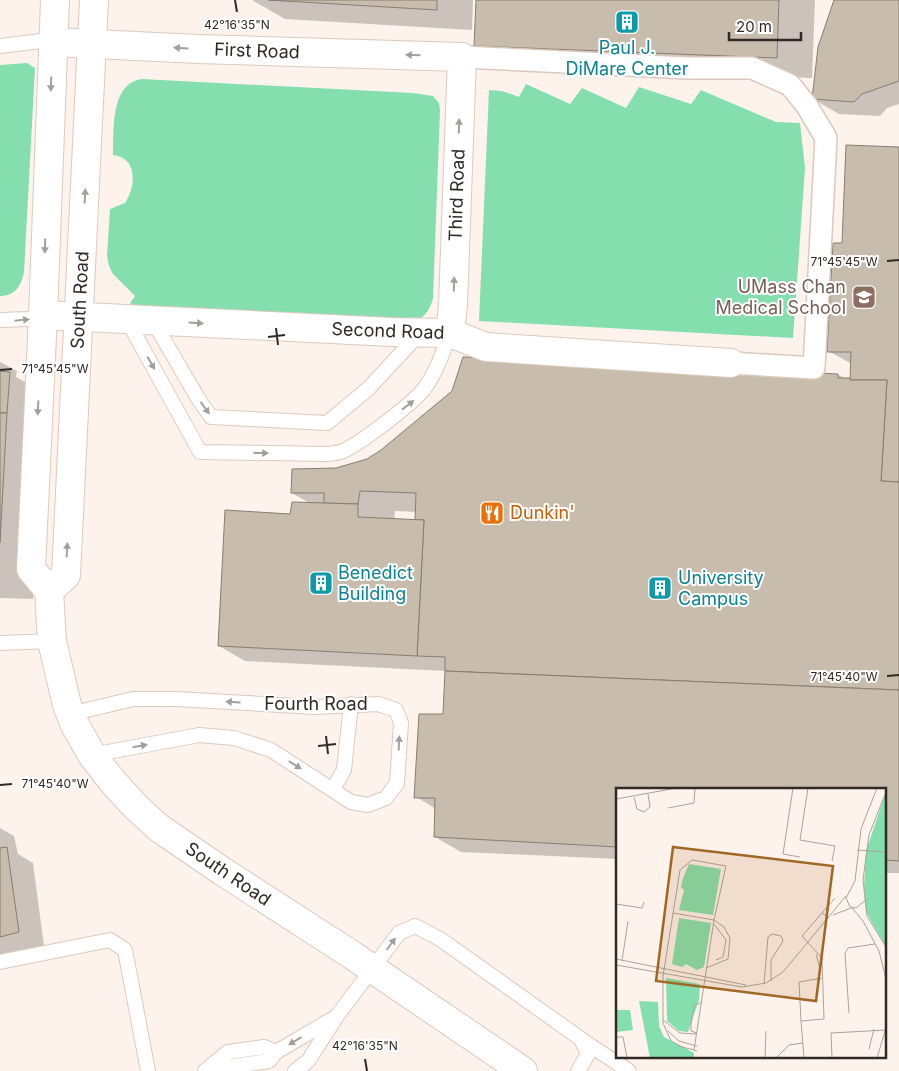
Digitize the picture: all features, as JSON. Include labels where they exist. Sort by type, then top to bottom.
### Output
[{"type":"street","name":"South Road","points":[[55,0],[31,569],[48,591],[52,640],[70,714],[92,755],[118,788],[159,828],[523,1071]]},
{"type":"street","name":"South Road","points":[[48,591],[66,575],[94,0]]},
{"type":"street","name":"First Road","points":[[53,42],[462,57]]},
{"type":"street","name":"Third Road","points":[[450,333],[453,304],[462,57]]},
{"type":"street","points":[[462,57],[687,68],[752,68],[790,85],[807,106],[826,138],[814,368],[731,363]]},
{"type":"street","name":"Second Road","points":[[43,315],[140,321],[450,333],[486,347],[731,363]]},
{"type":"lane","points":[[0,46],[53,42]]},
{"type":"lane","points":[[0,320],[29,319],[43,315]]},
{"type":"lane","points":[[140,321],[200,452],[328,454],[343,451],[358,443],[414,400],[424,389],[437,368],[450,333]]},
{"type":"lane","points":[[140,321],[211,417],[327,423],[368,389],[420,332]]},
{"type":"lane","points":[[0,643],[52,640]]},
{"type":"lane","name":"Fourth Road","points":[[70,714],[133,699],[176,698],[315,707],[378,704],[396,710],[400,723],[397,783],[386,798],[368,805],[352,802],[271,750],[234,738],[199,736],[92,755]]},
{"type":"lane","points":[[333,789],[344,770],[351,704]]},
{"type":"lane","points":[[295,1071],[308,1061],[337,1016],[399,933],[415,926],[440,939],[629,1071]]},
{"type":"lane","points":[[0,962],[110,940],[125,950],[148,1071]]},
{"type":"lane","points":[[205,1071],[269,1060],[276,1052],[337,1016]]},
{"type":"lane","points":[[578,1071],[588,1054],[581,1039]]},
{"type":"green space","points":[[27,63],[35,68],[24,272],[21,282],[13,292],[0,296],[0,65]]},
{"type":"green space","points":[[142,79],[413,93],[433,96],[439,103],[440,110],[433,299],[426,313],[413,322],[137,307],[130,303],[135,296],[113,274],[107,256],[110,209],[125,203],[133,181],[131,167],[127,161],[113,155],[113,134],[119,98],[124,89],[132,82]]},
{"type":"green space","points":[[526,84],[570,104],[582,88],[626,108],[639,87],[691,104],[701,90],[776,122],[800,123],[805,168],[793,338],[479,321],[489,90],[502,91],[519,97]]},
{"type":"building","points":[[268,0],[437,0],[437,10]]},
{"type":"building","name":"Paul J. DiMare Center","points":[[476,0],[779,0],[777,58],[474,46]]},
{"type":"building","points":[[834,0],[899,0],[899,81],[862,94],[854,102],[812,99],[818,47]]},
{"type":"building","name":"UMass Chan Medical School","points":[[846,145],[899,147],[899,482],[881,481],[887,380],[850,380],[851,352],[827,352],[833,243],[842,243]]},
{"type":"building","name":"University Campus","points":[[463,357],[838,374],[838,378],[850,378],[850,380],[887,380],[881,481],[899,482],[899,690],[445,671],[445,657],[417,656],[424,520],[415,520],[416,493],[360,491],[358,504],[324,503],[324,493],[291,493],[292,469],[336,468],[367,459],[381,450],[452,391]]},
{"type":"building","points":[[0,371],[10,372],[7,413],[0,413]]},
{"type":"building","points":[[0,413],[7,413],[0,543]]},
{"type":"building","name":"Benedict Building","points":[[292,502],[358,504],[358,517],[424,520],[417,656],[218,646],[225,510],[290,514]]},
{"type":"building","points":[[445,671],[899,690],[899,861],[886,860],[886,788],[616,788],[616,847],[434,837],[435,798],[414,798],[419,714],[443,714]]},
{"type":"building","points":[[7,847],[19,932],[0,937],[0,848]]},
{"type":"place","name":"Paul J. DiMare Center","points":[[627,22]]},
{"type":"place","name":"UMass Chan Medical School","points":[[864,297]]},
{"type":"place","name":"Dunkin'","points":[[492,513]]},
{"type":"place","name":"Benedict Building","points":[[321,583]]},
{"type":"place","name":"University Campus","points":[[660,588]]}]
